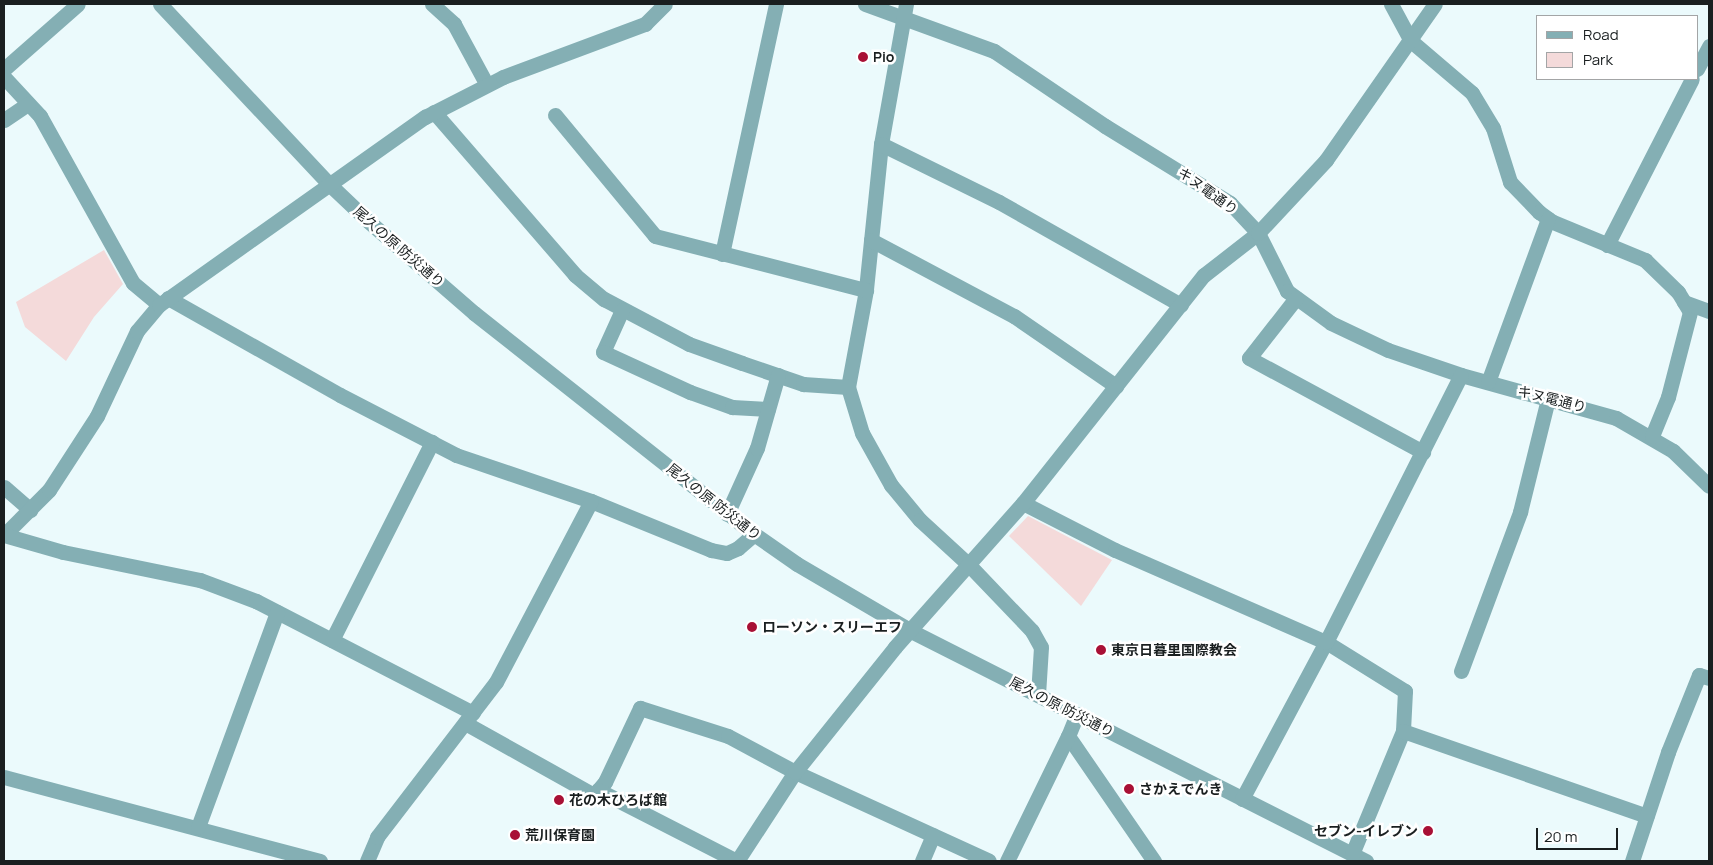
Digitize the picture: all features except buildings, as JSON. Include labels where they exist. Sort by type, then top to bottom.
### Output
[{"type":"street","points":[[4,69],[78,4]]},
{"type":"street","name":"尾久の原 防災通り","points":[[160,4],[328,183],[474,313],[754,534],[797,564],[911,631],[1242,799],[1345,855],[1366,861]]},
{"type":"street","points":[[432,4],[454,24],[487,86]]},
{"type":"street","points":[[665,4],[645,24],[487,86],[434,112],[328,183],[163,301],[137,331],[97,416],[49,490],[5,534],[63,552],[200,580],[277,612],[332,640],[469,718],[594,795],[605,782],[640,708],[728,736],[795,772],[989,861]]},
{"type":"street","points":[[722,254],[776,4]]},
{"type":"street","name":"キヌ電通り","points":[[865,4],[905,10],[994,51],[1105,126],[1230,204],[1258,233],[1287,291],[1331,323],[1388,350],[1461,375],[1597,411],[1652,436],[1692,466],[1709,486]]},
{"type":"street","points":[[1391,4],[1411,41],[1472,93],[1493,128],[1510,182],[1548,219],[1645,260],[1678,292],[1690,312],[1668,397],[1652,436]]},
{"type":"street","points":[[598,790],[737,861],[795,772],[911,631],[1023,502],[1204,275],[1258,233],[1326,160],[1411,41],[1435,4]]},
{"type":"street","points":[[905,10],[881,144],[866,290],[848,387],[862,434],[891,485],[920,520],[969,565],[1032,631],[1041,647],[1038,695]]},
{"type":"street","points":[[1698,67],[1709,46]]},
{"type":"street","points":[[4,77],[40,116],[133,283],[163,301],[456,455],[591,501],[726,553],[738,548],[754,534]]},
{"type":"street","points":[[1607,245],[1691,80]]},
{"type":"street","points":[[4,120],[28,104]]},
{"type":"street","points":[[434,112],[575,275],[622,310],[689,344],[803,384],[848,387]]},
{"type":"street","points":[[555,115],[654,236],[866,290]]},
{"type":"street","points":[[881,144],[999,202],[1180,305]]},
{"type":"street","points":[[1488,382],[1548,219]]},
{"type":"street","points":[[871,240],[1014,316],[1116,386]]},
{"type":"street","points":[[1296,298],[1249,358],[1423,452]]},
{"type":"street","points":[[1684,302],[1709,311]]},
{"type":"street","points":[[622,310],[603,352],[690,392],[732,407],[768,409]]},
{"type":"street","points":[[727,514],[757,448],[778,375]]},
{"type":"street","points":[[1242,799],[1326,642],[1461,375]]},
{"type":"street","points":[[1461,671],[1520,512],[1548,399]]},
{"type":"street","points":[[332,640],[432,442]]},
{"type":"street","points":[[4,487],[30,510]]},
{"type":"street","points":[[367,861],[377,836],[496,682],[591,501]]},
{"type":"street","points":[[1023,502],[1114,550],[1326,642],[1405,691],[1403,731],[1345,855]]},
{"type":"street","points":[[198,827],[277,612]]},
{"type":"street","points":[[1632,861],[1668,752],[1699,675],[1709,678]]},
{"type":"street","points":[[1007,861],[1077,714]]},
{"type":"street","points":[[1403,731],[1647,816]]},
{"type":"street","points":[[1068,736],[1154,861]]},
{"type":"street","points":[[4,777],[198,827],[320,861]]},
{"type":"street","points":[[922,861],[933,835]]},
{"type":"green space","points":[[104,250],[123,284],[94,317],[66,361],[25,327],[16,302]]},
{"type":"green space","points":[[1028,516],[1112,560],[1081,606],[1009,536]]},
{"type":"place","name":"Pio","points":[[863,57]]},
{"type":"place","name":"ローソン・スリーエフ","points":[[752,627]]},
{"type":"place","name":"東京日暮里国際教会","points":[[1101,650]]},
{"type":"place","name":"さかえでんき","points":[[1129,789]]},
{"type":"place","name":"花の木ひろば館","points":[[559,800]]},
{"type":"place","name":"セブン-イレブン","points":[[1428,831]]},
{"type":"place","name":"荒川保育園","points":[[515,835]]}]
